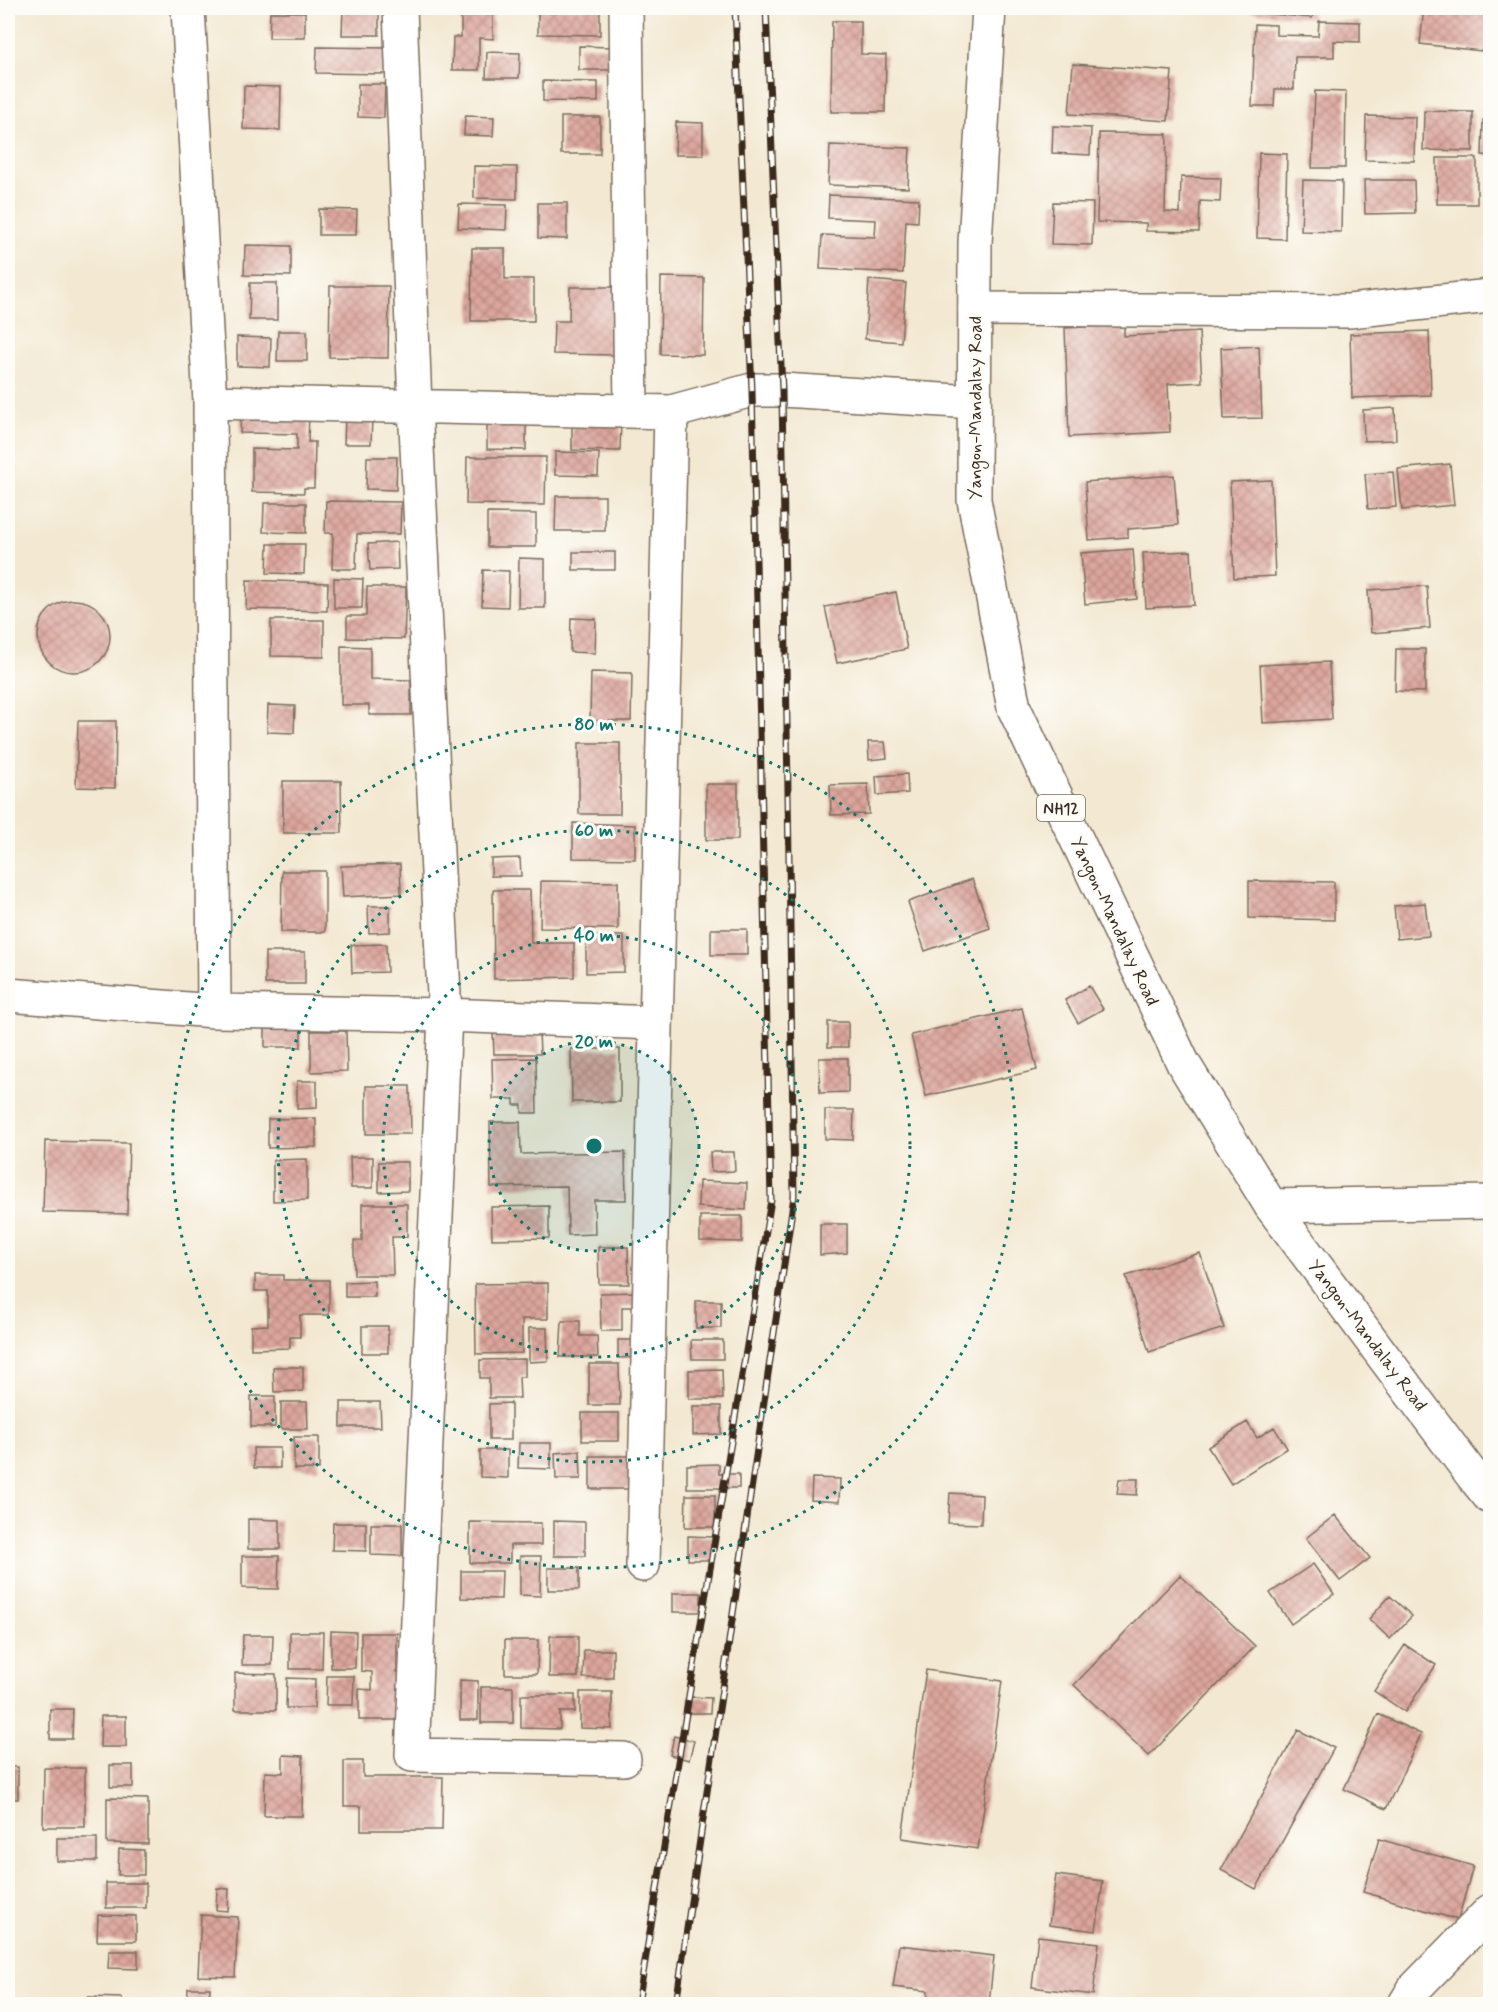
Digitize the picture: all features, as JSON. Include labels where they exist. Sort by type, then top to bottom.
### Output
[{"type":"main road","points":[[188,8],[210,402],[214,1011]]},
{"type":"main road","points":[[400,8],[415,406],[445,1015],[412,1755],[624,1759]]},
{"type":"main road","points":[[626,8],[631,411]]},
{"type":"main road","name":"Yangon-Mandalay Road","points":[[990,8],[975,243],[974,500],[1014,708],[1183,1063],[1271,1206],[1472,1475],[1491,1497]]},
{"type":"main road","points":[[975,309],[1349,311],[1491,296]]},
{"type":"main road","points":[[210,402],[671,412],[752,390],[974,402]]},
{"type":"main road","points":[[643,1565],[671,412]]},
{"type":"main road","points":[[8,995],[214,1011],[445,1015],[656,1023]]},
{"type":"main road","points":[[1271,1206],[1491,1202]]},
{"type":"main road","points":[[1405,2004],[1414,1989],[1491,1911]]},
{"type":"building","points":[[343,8],[379,8],[379,35],[342,35]]},
{"type":"building","points":[[461,8],[493,8],[493,39],[479,38],[479,70],[452,70],[453,37],[461,37]]},
{"type":"building","points":[[538,8],[600,8],[600,35],[538,34]]},
{"type":"building","points":[[1249,8],[1313,8],[1312,18],[1249,12]]},
{"type":"building","points":[[1424,8],[1490,8],[1490,52],[1420,44]]},
{"type":"building","points":[[270,12],[305,12],[305,38],[269,38]]},
{"type":"building","points":[[832,21],[861,21],[861,54],[886,55],[885,112],[831,112]]},
{"type":"building","points":[[1319,21],[1360,22],[1360,42],[1334,41],[1334,57],[1295,57],[1294,89],[1275,89],[1274,106],[1252,106],[1255,24],[1276,25],[1276,35],[1318,36]]},
{"type":"building","points":[[579,46],[610,47],[610,70],[579,70]]},
{"type":"building","points":[[317,47],[387,48],[387,74],[316,73]]},
{"type":"building","points":[[487,52],[520,53],[519,78],[486,78]]},
{"type":"building","points":[[1073,64],[1172,71],[1168,121],[1069,114]]},
{"type":"building","points":[[543,81],[598,82],[598,102],[543,101]]},
{"type":"building","points":[[358,84],[385,84],[384,118],[358,117]]},
{"type":"building","points":[[244,86],[281,87],[280,130],[243,129]]},
{"type":"building","points":[[1315,91],[1346,92],[1345,168],[1312,168]]},
{"type":"building","points":[[1424,111],[1473,112],[1473,151],[1423,150]]},
{"type":"building","points":[[465,116],[494,117],[493,136],[464,135]]},
{"type":"building","points":[[1366,116],[1415,117],[1414,161],[1365,160]]},
{"type":"building","points":[[561,117],[600,117],[600,154],[561,154]]},
{"type":"building","points":[[1483,120],[1490,120],[1490,156],[1482,155]]},
{"type":"building","points":[[676,122],[703,123],[703,155],[675,155]]},
{"type":"building","points":[[1053,126],[1091,128],[1090,155],[1052,153]]},
{"type":"building","points":[[1099,133],[1167,134],[1165,212],[1180,213],[1181,177],[1221,178],[1220,202],[1200,201],[1199,232],[1146,231],[1146,223],[1097,222]]},
{"type":"building","points":[[830,145],[910,148],[908,188],[828,185]]},
{"type":"building","points":[[1259,153],[1287,154],[1285,239],[1257,238]]},
{"type":"building","points":[[1437,158],[1477,158],[1477,204],[1437,204]]},
{"type":"building","points":[[474,166],[517,167],[517,199],[474,198]]},
{"type":"building","points":[[1303,180],[1342,181],[1341,232],[1301,231]]},
{"type":"building","points":[[1364,180],[1414,180],[1415,213],[1365,214]]},
{"type":"building","points":[[829,195],[919,199],[918,222],[906,221],[903,273],[820,269],[822,235],[875,237],[876,220],[828,218]]},
{"type":"building","points":[[1053,202],[1093,203],[1092,245],[1051,244]]},
{"type":"building","points":[[538,203],[567,203],[567,239],[538,238]]},
{"type":"building","points":[[459,204],[507,205],[506,230],[458,228]]},
{"type":"building","points":[[319,209],[357,210],[356,235],[319,235]]},
{"type":"building","points":[[245,245],[291,246],[291,276],[244,275]]},
{"type":"building","points":[[472,248],[505,248],[505,279],[534,279],[534,321],[471,321]]},
{"type":"building","points":[[661,277],[704,278],[703,355],[660,354]]},
{"type":"building","points":[[869,280],[906,283],[901,342],[865,339]]},
{"type":"building","points":[[250,283],[277,283],[277,320],[249,320]]},
{"type":"building","points":[[330,286],[389,286],[388,358],[329,357]]},
{"type":"building","points":[[570,287],[619,287],[618,355],[553,354],[554,321],[569,321]]},
{"type":"building","points":[[1124,325],[1124,336],[1199,332],[1202,382],[1168,384],[1170,432],[1069,437],[1065,328]]},
{"type":"building","points":[[278,331],[307,331],[307,361],[277,361]]},
{"type":"building","points":[[1429,331],[1431,395],[1352,398],[1350,334]]},
{"type":"building","points":[[237,337],[271,338],[270,367],[237,366]]},
{"type":"building","points":[[1259,346],[1262,418],[1224,419],[1221,348]]},
{"type":"building","points":[[1395,408],[1396,440],[1364,441],[1363,410]]},
{"type":"building","points":[[241,412],[309,413],[308,442],[315,442],[314,488],[304,488],[304,493],[252,492],[252,449],[297,450],[297,434],[240,433]]},
{"type":"building","points":[[487,413],[526,414],[526,450],[487,449]]},
{"type":"building","points":[[345,417],[372,418],[371,444],[344,444]]},
{"type":"building","points":[[572,421],[621,422],[620,451],[572,450]]},
{"type":"building","points":[[555,452],[599,453],[598,476],[555,475]]},
{"type":"building","points":[[367,457],[397,457],[396,490],[366,489]]},
{"type":"building","points":[[467,457],[546,457],[545,505],[466,504]]},
{"type":"building","points":[[1450,464],[1454,505],[1402,510],[1398,469]]},
{"type":"building","points":[[1393,472],[1396,507],[1368,509],[1365,474]]},
{"type":"building","points":[[1174,475],[1178,525],[1128,529],[1128,537],[1089,540],[1085,482]]},
{"type":"building","points":[[1271,480],[1275,576],[1234,578],[1230,482]]},
{"type":"building","points":[[556,496],[605,496],[605,531],[555,531]]},
{"type":"building","points":[[326,501],[401,502],[400,534],[357,534],[356,569],[332,569],[333,533],[325,533]]},
{"type":"building","points":[[264,503],[306,503],[306,533],[263,532]]},
{"type":"building","points":[[487,513],[536,514],[536,547],[487,547]]},
{"type":"building","points":[[397,542],[398,569],[370,570],[368,544]]},
{"type":"building","points":[[268,544],[305,544],[304,574],[267,573]]},
{"type":"building","points":[[1133,549],[1137,599],[1085,604],[1081,553]]},
{"type":"building","points":[[1191,551],[1194,605],[1146,608],[1143,553]]},
{"type":"building","points":[[573,552],[615,552],[615,570],[573,570]]},
{"type":"building","points":[[519,558],[545,559],[545,608],[518,608]]},
{"type":"building","points":[[483,570],[509,571],[508,607],[482,606]]},
{"type":"building","points":[[334,578],[363,579],[362,608],[334,608]]},
{"type":"building","points":[[247,580],[328,583],[327,611],[246,609]]},
{"type":"building","points":[[1427,586],[1430,628],[1371,633],[1368,590]]},
{"type":"building","points":[[367,587],[406,587],[404,639],[347,638],[347,616],[366,616]]},
{"type":"building","points":[[896,592],[907,649],[837,663],[825,607]]},
{"type":"building","points":[[81,600],[100,610],[108,622],[110,636],[108,650],[100,662],[88,670],[67,672],[48,662],[40,650],[38,629],[48,610],[60,602]]},
{"type":"building","points":[[571,618],[596,619],[595,653],[570,652]]},
{"type":"building","points":[[271,620],[324,620],[324,657],[271,656]]},
{"type":"building","points":[[341,646],[370,647],[370,679],[411,680],[411,715],[369,715],[369,705],[341,705]]},
{"type":"building","points":[[1396,649],[1425,649],[1425,692],[1395,691]]},
{"type":"building","points":[[1329,662],[1332,719],[1263,723],[1260,665]]},
{"type":"building","points":[[591,672],[632,673],[631,721],[590,721]]},
{"type":"building","points":[[268,705],[295,706],[294,733],[267,732]]},
{"type":"building","points":[[78,721],[116,721],[115,788],[76,787]]},
{"type":"building","points":[[868,742],[885,742],[887,758],[869,760]]},
{"type":"building","points":[[579,743],[620,743],[620,814],[579,814]]},
{"type":"building","points":[[907,774],[908,793],[877,795],[876,776]]},
{"type":"building","points":[[283,781],[341,781],[342,833],[283,833]]},
{"type":"building","points":[[706,784],[738,784],[738,840],[706,840]]},
{"type":"building","points":[[868,784],[869,814],[831,815],[830,785]]},
{"type":"building","points":[[573,823],[635,825],[635,859],[573,858]]},
{"type":"building","points":[[520,858],[521,876],[491,876],[491,859]]},
{"type":"building","points":[[400,864],[401,894],[343,897],[341,866]]},
{"type":"building","points":[[282,871],[325,871],[325,932],[281,932]]},
{"type":"building","points":[[972,879],[990,928],[925,951],[908,902]]},
{"type":"building","points":[[541,881],[618,882],[618,929],[540,928]]},
{"type":"building","points":[[1249,881],[1334,882],[1334,920],[1249,918]]},
{"type":"building","points":[[493,890],[530,890],[531,943],[574,943],[574,977],[494,979]]},
{"type":"building","points":[[1425,903],[1429,936],[1397,939],[1394,906]]},
{"type":"building","points":[[368,906],[390,906],[390,932],[369,933]]},
{"type":"building","points":[[711,929],[747,929],[747,955],[711,955]]},
{"type":"building","points":[[586,936],[624,936],[624,972],[586,973]]},
{"type":"building","points":[[386,944],[387,972],[352,973],[351,945]]},
{"type":"building","points":[[265,952],[305,952],[305,984],[265,984]]},
{"type":"building","points":[[1089,986],[1103,1009],[1078,1023],[1065,1000]]},
{"type":"building","points":[[1022,1008],[1037,1070],[926,1096],[911,1035]]},
{"type":"building","points":[[828,1022],[848,1022],[848,1047],[828,1047]]},
{"type":"building","points":[[301,1028],[301,1047],[265,1047],[265,1029]]},
{"type":"building","points":[[311,1031],[346,1031],[347,1071],[311,1072]]},
{"type":"building","points":[[539,1031],[540,1054],[494,1054],[493,1032]]},
{"type":"building","points":[[571,1049],[620,1049],[620,1102],[572,1102]]},
{"type":"building","points":[[536,1058],[537,1113],[522,1113],[522,1105],[514,1105],[514,1099],[493,1099],[492,1059]]},
{"type":"building","points":[[819,1058],[848,1058],[848,1092],[820,1093]]},
{"type":"building","points":[[297,1081],[317,1081],[317,1108],[297,1109]]},
{"type":"building","points":[[366,1086],[410,1086],[411,1134],[366,1134]]},
{"type":"building","points":[[825,1110],[854,1110],[853,1140],[825,1139]]},
{"type":"building","points":[[316,1118],[316,1147],[268,1148],[268,1119]]},
{"type":"building","points":[[490,1122],[520,1122],[521,1154],[625,1152],[626,1200],[594,1200],[595,1234],[568,1235],[567,1186],[491,1187]]},
{"type":"building","points":[[45,1141],[129,1143],[127,1214],[43,1212]]},
{"type":"building","points":[[710,1152],[734,1152],[735,1171],[711,1172]]},
{"type":"building","points":[[350,1157],[373,1157],[373,1188],[351,1188]]},
{"type":"building","points":[[307,1159],[307,1200],[273,1201],[273,1160]]},
{"type":"building","points":[[379,1162],[408,1162],[408,1191],[379,1192]]},
{"type":"building","points":[[699,1181],[747,1183],[746,1210],[698,1207]]},
{"type":"building","points":[[362,1204],[407,1204],[407,1237],[392,1237],[393,1275],[354,1275],[354,1241],[362,1241]]},
{"type":"building","points":[[549,1206],[549,1238],[492,1239],[491,1207]]},
{"type":"building","points":[[700,1216],[742,1216],[742,1242],[700,1241]]},
{"type":"building","points":[[820,1224],[847,1224],[847,1253],[820,1255]]},
{"type":"building","points":[[598,1247],[628,1247],[629,1284],[599,1284]]},
{"type":"building","points":[[1200,1253],[1224,1328],[1149,1352],[1126,1276]]},
{"type":"building","points":[[255,1275],[283,1275],[283,1280],[329,1280],[329,1315],[300,1315],[300,1337],[290,1337],[290,1348],[251,1349],[251,1326],[268,1325],[268,1291],[255,1291]]},
{"type":"building","points":[[374,1281],[375,1297],[345,1297],[345,1282]]},
{"type":"building","points":[[548,1283],[548,1319],[522,1319],[522,1353],[476,1354],[475,1284]]},
{"type":"building","points":[[637,1292],[637,1307],[622,1307],[622,1331],[601,1331],[600,1293]]},
{"type":"building","points":[[696,1301],[721,1301],[721,1328],[696,1328]]},
{"type":"building","points":[[562,1321],[580,1321],[580,1336],[597,1336],[598,1357],[560,1357]]},
{"type":"building","points":[[362,1326],[388,1326],[388,1353],[362,1353]]},
{"type":"building","points":[[529,1328],[547,1328],[548,1361],[529,1362]]},
{"type":"building","points":[[618,1340],[639,1340],[640,1357],[618,1358]]},
{"type":"building","points":[[691,1340],[723,1340],[723,1359],[692,1359]]},
{"type":"building","points":[[525,1359],[525,1377],[519,1377],[520,1398],[489,1398],[489,1378],[480,1378],[480,1360]]},
{"type":"building","points":[[589,1364],[619,1364],[620,1405],[589,1405]]},
{"type":"building","points":[[273,1367],[303,1367],[303,1391],[274,1392]]},
{"type":"building","points":[[722,1369],[723,1399],[689,1399],[689,1370]]},
{"type":"building","points":[[251,1396],[275,1396],[275,1427],[251,1427]]},
{"type":"building","points":[[281,1402],[307,1402],[308,1429],[281,1429]]},
{"type":"building","points":[[341,1402],[380,1402],[381,1427],[341,1427]]},
{"type":"building","points":[[511,1403],[511,1440],[489,1440],[489,1404]]},
{"type":"building","points":[[693,1406],[721,1406],[721,1434],[693,1435]]},
{"type":"building","points":[[582,1413],[619,1413],[619,1441],[582,1441]]},
{"type":"building","points":[[1247,1422],[1257,1438],[1274,1427],[1287,1448],[1231,1484],[1208,1447]]},
{"type":"building","points":[[294,1437],[319,1437],[319,1469],[294,1469]]},
{"type":"building","points":[[519,1443],[551,1443],[551,1469],[518,1468]]},
{"type":"building","points":[[253,1448],[280,1448],[280,1468],[254,1468]]},
{"type":"building","points":[[480,1450],[508,1450],[508,1478],[480,1477]]},
{"type":"building","points":[[580,1451],[581,1479],[556,1479],[555,1453]]},
{"type":"building","points":[[590,1456],[634,1456],[633,1489],[590,1489]]},
{"type":"building","points":[[719,1464],[719,1474],[739,1474],[739,1488],[687,1488],[687,1465]]},
{"type":"building","points":[[812,1478],[840,1479],[839,1502],[811,1500]]},
{"type":"building","points":[[1119,1479],[1138,1479],[1137,1495],[1117,1494]]},
{"type":"building","points":[[950,1493],[982,1495],[981,1524],[948,1523]]},
{"type":"building","points":[[686,1495],[715,1495],[715,1527],[685,1527]]},
{"type":"building","points":[[1335,1515],[1370,1558],[1340,1581],[1306,1538]]},
{"type":"building","points":[[248,1519],[280,1520],[280,1549],[248,1549]]},
{"type":"building","points":[[554,1521],[585,1522],[585,1556],[554,1556]]},
{"type":"building","points":[[470,1522],[541,1523],[541,1545],[510,1545],[510,1563],[470,1563]]},
{"type":"building","points":[[333,1523],[366,1523],[366,1551],[332,1550]]},
{"type":"building","points":[[371,1524],[402,1524],[402,1556],[371,1555]]},
{"type":"building","points":[[688,1536],[714,1537],[713,1560],[688,1560]]},
{"type":"building","points":[[242,1556],[279,1556],[278,1589],[242,1588]]},
{"type":"building","points":[[520,1556],[541,1556],[540,1596],[520,1595]]},
{"type":"building","points":[[1313,1564],[1334,1594],[1291,1624],[1270,1593]]},
{"type":"building","points":[[548,1568],[579,1568],[579,1590],[548,1590]]},
{"type":"building","points":[[461,1571],[502,1571],[501,1599],[461,1598]]},
{"type":"building","points":[[1180,1575],[1255,1646],[1149,1756],[1074,1685]]},
{"type":"building","points":[[673,1593],[701,1593],[701,1612],[673,1612]]},
{"type":"building","points":[[1390,1596],[1412,1616],[1390,1639],[1369,1619]]},
{"type":"building","points":[[331,1631],[356,1632],[355,1668],[331,1668]]},
{"type":"building","points":[[290,1632],[323,1632],[322,1669],[290,1669]]},
{"type":"building","points":[[361,1633],[397,1633],[397,1672],[402,1672],[401,1720],[359,1720],[359,1689],[372,1690],[372,1672],[361,1671]]},
{"type":"building","points":[[243,1635],[273,1635],[272,1665],[242,1665]]},
{"type":"building","points":[[550,1636],[578,1636],[578,1677],[549,1677]]},
{"type":"building","points":[[505,1640],[538,1640],[537,1674],[505,1674]]},
{"type":"building","points":[[1405,1645],[1436,1665],[1405,1712],[1374,1691]]},
{"type":"building","points":[[584,1650],[613,1650],[613,1678],[583,1678]]},
{"type":"building","points":[[926,1670],[1002,1681],[978,1849],[902,1838]]},
{"type":"building","points":[[235,1673],[276,1674],[276,1710],[235,1710]]},
{"type":"building","points":[[327,1676],[354,1676],[353,1705],[326,1705]]},
{"type":"building","points":[[287,1678],[315,1679],[314,1708],[286,1708]]},
{"type":"building","points":[[460,1680],[478,1681],[478,1720],[460,1720]]},
{"type":"building","points":[[481,1687],[513,1687],[513,1723],[481,1723]]},
{"type":"building","points":[[580,1692],[612,1692],[612,1729],[580,1728]]},
{"type":"building","points":[[8,1694],[15,1695],[12,1719],[8,1719]]},
{"type":"building","points":[[521,1695],[575,1695],[575,1712],[560,1712],[560,1729],[521,1728]]},
{"type":"building","points":[[689,1697],[711,1698],[710,1713],[689,1713]]},
{"type":"building","points":[[50,1709],[73,1709],[72,1739],[50,1739]]},
{"type":"building","points":[[1378,1714],[1421,1734],[1386,1809],[1344,1789]]},
{"type":"building","points":[[101,1716],[126,1716],[126,1747],[100,1747]]},
{"type":"building","points":[[1298,1730],[1334,1748],[1256,1889],[1221,1870]]},
{"type":"building","points":[[674,1736],[694,1741],[689,1760],[670,1755]]},
{"type":"building","points":[[283,1755],[303,1756],[302,1816],[264,1816],[265,1772],[283,1773]]},
{"type":"building","points":[[344,1761],[363,1761],[363,1777],[443,1777],[442,1830],[361,1830],[361,1806],[344,1806]]},
{"type":"building","points":[[110,1765],[133,1765],[133,1787],[110,1787]]},
{"type":"building","points":[[8,1767],[18,1767],[18,1799],[8,1799]]},
{"type":"building","points":[[44,1768],[85,1768],[85,1827],[43,1827]]},
{"type":"building","points":[[107,1798],[148,1799],[148,1844],[107,1843]]},
{"type":"building","points":[[57,1838],[97,1838],[97,1861],[57,1861]]},
{"type":"building","points":[[1379,1839],[1473,1866],[1458,1920],[1363,1892]]},
{"type":"building","points":[[119,1849],[144,1850],[144,1875],[118,1875]]},
{"type":"building","points":[[1056,1875],[1103,1881],[1096,1931],[1049,1925]]},
{"type":"building","points":[[106,1883],[146,1883],[146,1908],[106,1908]]},
{"type":"building","points":[[217,1888],[229,1889],[228,1911],[216,1910]]},
{"type":"building","points":[[98,1915],[136,1916],[136,1941],[97,1941]]},
{"type":"building","points":[[201,1915],[238,1917],[235,1977],[198,1976]]},
{"type":"building","points":[[1038,1936],[1099,1943],[1093,1995],[1032,1987]]},
{"type":"building","points":[[899,1945],[994,1956],[989,2004],[927,2004],[928,1991],[893,1987]]},
{"type":"building","points":[[109,1951],[138,1951],[138,1969],[108,1968]]},
{"type":"building","points":[[188,1988],[210,1988],[209,2004],[187,2004]]},
{"type":"building","points":[[88,1997],[122,1998],[122,2004],[88,2004]]},
{"type":"railway","points":[[638,2004],[771,1200],[752,390],[735,8]]},
{"type":"railway","points":[[676,2004],[794,1196],[782,390],[766,8]]}]
